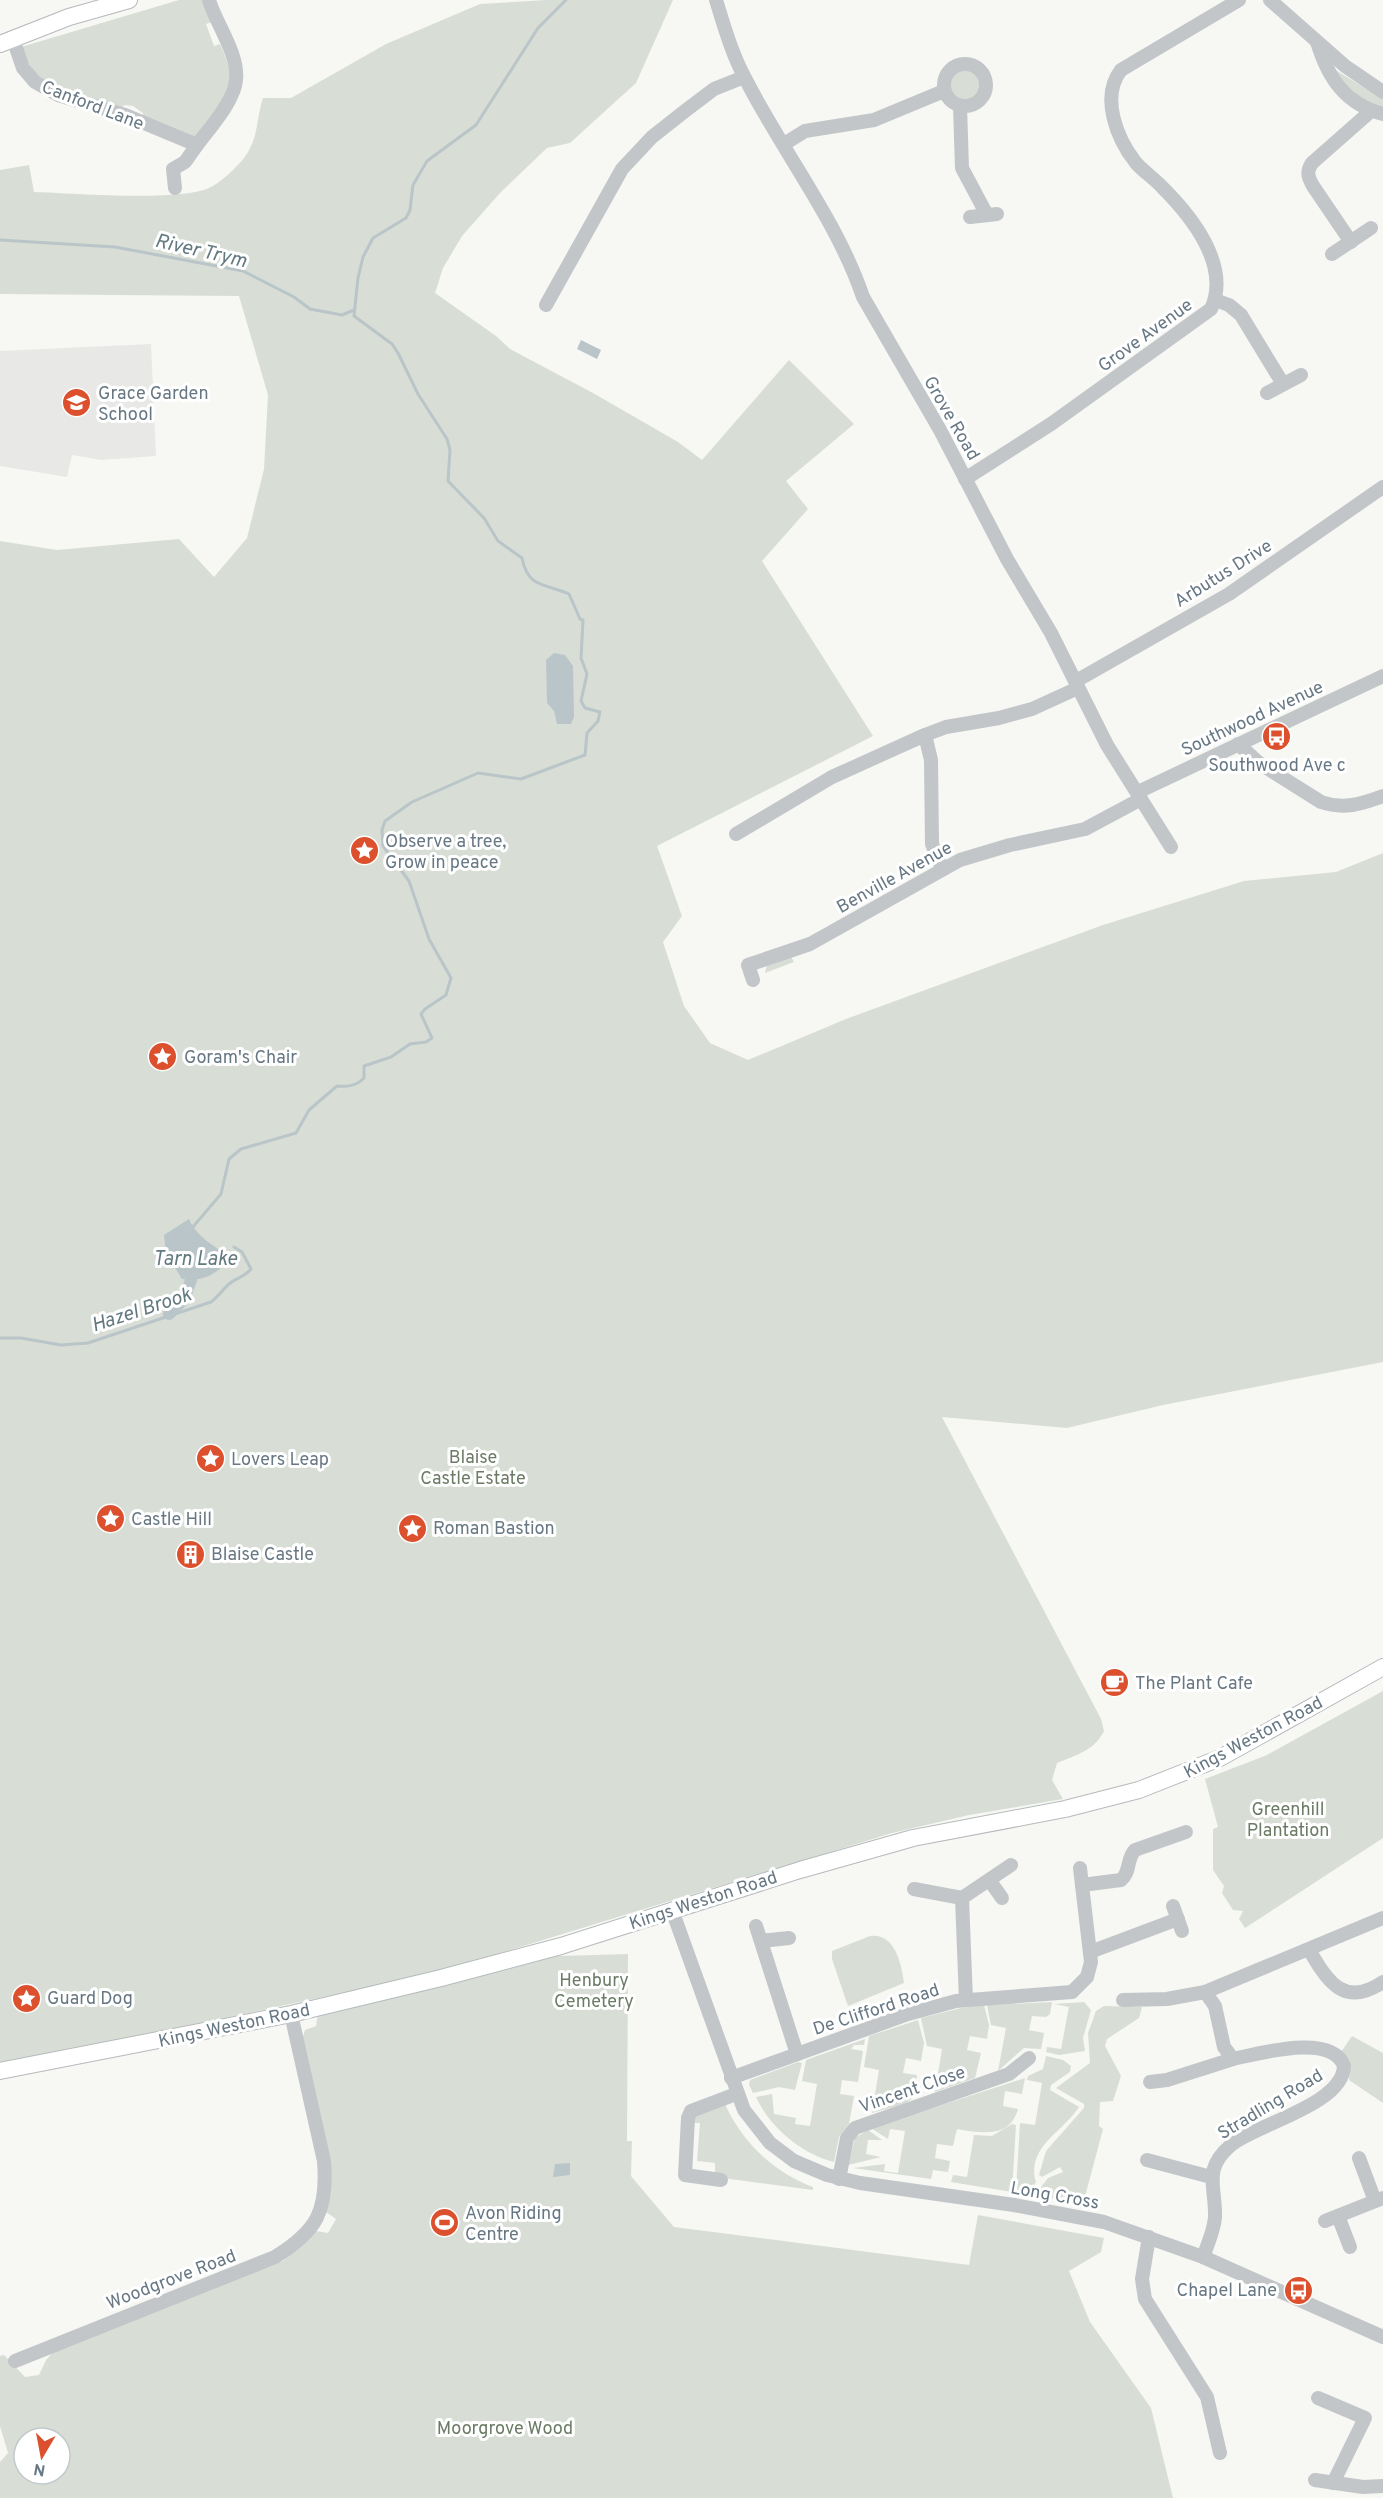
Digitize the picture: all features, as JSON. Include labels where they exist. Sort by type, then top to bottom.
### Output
[{"type":"main road","name":"Canford Lane","points":[[6,41],[69,17],[129,0]]},
{"type":"main road","name":"Kings Weston Road","points":[[0,2071],[291,2014],[503,1962],[913,1838],[1065,1809],[1148,1787],[1220,1758],[1383,1667]]},
{"type":"street","points":[[175,188],[173,169],[185,162],[197,145],[234,90],[237,78],[233,59],[209,0]]},
{"type":"street","name":"Grove Road","points":[[716,0],[744,77],[784,144],[857,277],[863,297],[923,400],[1077,684],[1107,745],[1171,847]]},
{"type":"street","name":"Grove Avenue","points":[[965,479],[1051,424],[1206,314],[1215,300],[1217,283],[1206,244],[1178,203],[1136,163],[1116,124],[1111,98],[1113,83],[1121,70],[1239,0]]},
{"type":"street","points":[[1270,0],[1317,42],[1383,92]]},
{"type":"street","name":"Canford Lane","points":[[6,41],[22,69],[35,82],[58,95],[124,115],[197,145]]},
{"type":"street","points":[[1317,42],[1329,77],[1349,98],[1377,113],[1312,163],[1308,170],[1313,186],[1351,242]]},
{"type":"street","points":[[969,64],[982,72],[986,86],[981,100],[975,104],[960,106],[950,101],[944,91],[945,76],[955,66],[969,64]]},
{"type":"street","points":[[552,300],[622,169],[652,137],[714,89],[744,77]]},
{"type":"street","points":[[784,144],[805,131],[874,120],[944,91]]},
{"type":"street","points":[[960,106],[962,168],[992,214],[970,217]]},
{"type":"street","points":[[960,129],[975,129]]},
{"type":"street","points":[[1332,254],[1371,228]]},
{"type":"street","points":[[1215,300],[1229,305],[1241,315],[1283,384]]},
{"type":"street","points":[[1267,393],[1301,375]]},
{"type":"street","name":"Arbutus Drive","points":[[738,828],[832,777],[925,735],[946,727],[1032,710],[1229,594],[1383,487]]},
{"type":"street","name":"Southwood Avenue","points":[[1139,796],[1238,744],[1383,676]]},
{"type":"street","points":[[925,735],[931,760],[932,844],[942,868]]},
{"type":"street","points":[[1238,744],[1259,763],[1321,802],[1353,806],[1383,796]]},
{"type":"street","name":"Benville Avenue","points":[[753,980],[748,966],[810,944],[942,868],[989,850],[1084,829],[1139,796]]},
{"type":"street","points":[[1082,1885],[1121,1880],[1127,1873],[1132,1853],[1144,1841],[1186,1832]]},
{"type":"street","points":[[914,1890],[962,1898],[1011,1865]]},
{"type":"street","name":"De Clifford Road","points":[[731,2078],[908,2014],[966,2000],[1068,1994],[1076,1990],[1087,1977],[1091,1962],[1080,1868]]},
{"type":"street","points":[[990,1881],[1002,1898]]},
{"type":"street","name":"De Clifford Road","points":[[962,1898],[966,2000]]},
{"type":"street","name":"Long Cross","points":[[672,1910],[736,2094],[754,2126],[775,2148],[804,2166],[839,2179],[1055,2212],[1104,2222],[1203,2256],[1383,2337]]},
{"type":"street","points":[[1090,1952],[1178,1918]]},
{"type":"street","points":[[1123,2000],[1167,1999],[1205,1992],[1310,1951],[1383,1918]]},
{"type":"street","name":"De Clifford Road","points":[[756,1926],[797,2054]]},
{"type":"street","points":[[761,1941],[789,1939]]},
{"type":"street","points":[[1310,1951],[1324,1975],[1343,1990],[1354,1994],[1364,1992],[1383,1982]]},
{"type":"street","points":[[1158,2077],[1233,2059],[1224,2047],[1215,2006],[1205,1992]]},
{"type":"street","points":[[291,2014],[324,2161],[326,2184],[319,2220],[331,2227]]},
{"type":"street","name":"Stradling Road","points":[[1211,2177],[1216,2161],[1233,2143],[1322,2097],[1342,2078],[1344,2070],[1343,2062],[1336,2055],[1309,2047],[1291,2048],[1233,2059]]},
{"type":"street","name":"Vincent Close","points":[[839,2179],[847,2138],[855,2128],[1009,2074],[1029,2058]]},
{"type":"street","points":[[721,2180],[706,2171],[685,2175],[688,2118],[697,2107],[736,2094]]},
{"type":"street","points":[[1350,2247],[1331,2218],[1379,2199],[1359,2158]]},
{"type":"street","points":[[1151,2164],[1211,2177],[1214,2222],[1203,2256]]},
{"type":"street","name":"Woodgrove Road","points":[[32,2371],[20,2359],[275,2257],[290,2248],[319,2220]]},
{"type":"street","points":[[1149,2237],[1142,2279],[1145,2299],[1202,2388],[1210,2405],[1222,2444]]},
{"type":"street","points":[[1318,2398],[1365,2418],[1333,2483]]},
{"type":"street","points":[[1315,2480],[1383,2486]]},
{"type":"shaded area","name":"Grace Garden School","points":[[151,344],[156,456],[101,460],[72,455],[67,477],[0,466],[0,351]]},
{"type":"green space","points":[[179,0],[205,0],[212,22],[206,24],[214,46],[220,44],[230,74],[230,86],[222,106],[195,139],[143,119],[143,113],[133,106],[125,105],[119,109],[74,96],[48,84],[28,63],[21,47]]},
{"type":"green space","name":"Blaise Castle Estate","points":[[547,0],[673,0],[636,83],[570,143],[547,148],[500,193],[462,236],[443,268],[435,293],[496,336],[510,349],[678,442],[702,460],[789,360],[854,424],[786,481],[808,509],[762,561],[873,736],[657,846],[682,916],[663,942],[684,1006],[710,1043],[748,1060],[846,1019],[1103,925],[1244,881],[1336,872],[1383,853],[1383,1362],[1163,1405],[1067,1428],[942,1417],[1101,1719],[1104,1731],[1090,1748],[1057,1763],[1052,1780],[1063,1799],[969,1815],[892,1833],[475,1961],[389,1983],[0,2066],[0,541],[57,550],[179,539],[214,577],[247,538],[264,469],[268,395],[239,296],[0,294],[0,170],[29,165],[34,192],[154,196],[199,191],[213,186],[230,173],[249,151],[255,136],[263,98],[291,98],[386,44],[480,4]]},
{"type":"green space","points":[[1329,66],[1383,99],[1383,109],[1353,91]]},
{"type":"green space","points":[[965,68],[977,73],[982,85],[977,97],[965,102],[953,97],[948,85],[953,73]]},
{"type":"green space","points":[[791,957],[794,962],[765,973],[767,965]]},
{"type":"green space","name":"Greenhill Plantation","points":[[1383,1691],[1383,1838],[1245,1928],[1239,1919],[1243,1911],[1233,1910],[1222,1893],[1224,1886],[1213,1870],[1213,1829],[1218,1827],[1205,1779],[1267,1755]]},
{"type":"green space","points":[[870,1936],[879,1936],[891,1944],[899,1959],[904,1983],[848,2006],[832,1959],[832,1951]]},
{"type":"green space","name":"Avon Riding Centre","points":[[628,1954],[627,2141],[632,2141],[631,2176],[674,2227],[969,2265],[978,2215],[1104,2238],[1101,2252],[1069,2271],[1090,2322],[1151,2408],[1173,2498],[0,2498],[0,2462],[8,2453],[0,2426],[0,2356],[4,2355],[25,2377],[39,2375],[46,2360],[55,2350],[283,2261],[316,2231],[328,2233],[336,2219],[326,2212],[302,2040],[305,2030],[316,2026],[318,2014],[558,1956]]},
{"type":"green space","points":[[1052,2002],[1050,2014],[1046,2017],[1032,2016],[1029,2030],[1044,2033],[1041,2049],[1024,2048],[998,2071],[1006,2028],[991,2025],[987,2005]]},
{"type":"green space","points":[[1084,2002],[1091,2010],[1083,2038],[1085,2051],[1059,2055],[1046,2052],[1047,2047],[1061,2049],[1069,2007],[1054,2004]]},
{"type":"green space","points":[[984,2005],[989,2025],[987,2039],[970,2036],[967,2050],[981,2053],[975,2078],[935,2092],[942,2049],[927,2046],[921,2018]]},
{"type":"green space","points":[[1104,2006],[1142,2007],[1139,2018],[1107,2039],[1105,2046],[1121,2076],[1113,2101],[1100,2102],[1099,2126],[1103,2129],[1083,2204],[1035,2195],[1048,2178],[1063,2172],[1060,2167],[1042,2177],[1039,2175],[1046,2151],[1084,2108],[1084,2104],[1056,2088],[1090,2063],[1088,2033],[1096,2011]]},
{"type":"green space","points":[[918,2020],[924,2043],[921,2061],[906,2058],[903,2073],[917,2075],[913,2098],[905,2104],[872,2113],[879,2070],[864,2067],[869,2036]]},
{"type":"green space","points":[[1352,2036],[1383,2053],[1383,2103],[1349,2080],[1350,2064],[1341,2052]]},
{"type":"green space","points":[[865,2039],[864,2045],[854,2045],[851,2049],[863,2051],[858,2082],[842,2080],[840,2094],[854,2096],[849,2124],[839,2137],[834,2162],[810,2153],[788,2138],[770,2119],[756,2097],[772,2094],[774,2114],[796,2118],[795,2124],[810,2126],[817,2084],[802,2081],[806,2060]]},
{"type":"green space","points":[[1046,2056],[1063,2060],[1071,2066],[1070,2072],[1051,2085],[1050,2090],[1079,2107],[1041,2149],[1034,2170],[1036,2182],[1030,2192],[1016,2190],[1020,2123],[1035,2125],[1042,2083],[1027,2080],[1028,2076],[1043,2069]]},
{"type":"green space","points":[[798,2062],[802,2063],[795,2090],[779,2087],[753,2093],[749,2085],[750,2080]]},
{"type":"green space","points":[[1025,2078],[1022,2094],[1005,2091],[1003,2106],[1018,2109],[1014,2119],[1008,2125],[993,2132],[957,2129],[953,2146],[937,2144],[935,2158],[950,2161],[948,2172],[933,2170],[931,2179],[853,2168],[885,2164],[884,2171],[898,2173],[905,2131],[890,2129],[888,2139],[871,2128]]},
{"type":"green space","points":[[724,2102],[739,2130],[760,2154],[785,2173],[813,2187],[813,2190],[722,2178],[715,2174],[715,2163],[697,2161],[700,2123],[692,2123],[693,2117]]},
{"type":"green space","points":[[1012,2124],[1016,2125],[1012,2192],[951,2182],[953,2175],[967,2177],[974,2135],[992,2136]]},
{"type":"green space","points":[[868,2130],[882,2140],[868,2140],[866,2154],[881,2157],[848,2165],[855,2138]]},
{"type":"water","points":[[581,340],[601,350],[597,359],[577,349]]},
{"type":"water","points":[[554,653],[565,655],[573,666],[574,717],[571,724],[557,724],[554,711],[547,703],[546,660]]},
{"type":"water","name":"Tarn Lake","points":[[189,1219],[198,1233],[221,1251],[223,1266],[209,1276],[194,1280],[182,1279],[166,1253],[164,1235]]},
{"type":"water","points":[[570,2163],[570,2175],[553,2177],[555,2164]]},
{"type":"waterway","name":"Hazel Brook","points":[[192,1228],[221,1194],[229,1159],[241,1149],[296,1133],[309,1110],[337,1086],[352,1085],[364,1078],[364,1066],[391,1057],[410,1044],[426,1042],[432,1038],[421,1014],[446,995],[451,978],[429,939],[409,881],[383,846],[382,830],[385,821],[412,802],[478,773],[521,779],[585,755],[587,733],[598,721],[600,712],[585,708],[581,701],[587,674],[581,658],[583,620],[580,619],[569,594],[533,580],[528,575],[522,558],[498,541],[484,518],[448,481],[450,450],[447,439],[418,394],[392,344],[354,316],[363,257],[373,238],[406,218],[410,210],[413,185],[427,161],[476,125],[538,28],[566,0]]},
{"type":"waterway","name":"River Trym","points":[[0,240],[115,247],[243,271],[294,297],[310,309],[342,315],[354,310]]},
{"type":"waterway","name":"Hazel Brook","points":[[0,1338],[21,1338],[61,1345],[88,1343],[211,1302],[229,1284],[251,1269],[242,1252],[234,1247]]},
{"type":"waterway","points":[[169,1314],[184,1299],[191,1280]]},
{"type":"place","name":"Grace Garden School","points":[[77,403]]},
{"type":"place","name":"Southwood Ave c","points":[[1277,736]]},
{"type":"place","name":"Observe a tree, Grow in peace","points":[[364,851]]},
{"type":"place","name":"Goram's Chair","points":[[163,1057]]},
{"type":"place","name":"Lovers Leap","points":[[210,1459]]},
{"type":"place","name":"Castle Hill","points":[[110,1519]]},
{"type":"place","name":"Roman Bastion","points":[[412,1528]]},
{"type":"place","name":"Blaise Castle","points":[[190,1554]]},
{"type":"place","name":"The Plant Cafe","points":[[1114,1683]]},
{"type":"place","name":"Guard Dog","points":[[26,1998]]},
{"type":"place","name":"Avon Riding Centre","points":[[444,2223]]},
{"type":"place","name":"Chapel Lane","points":[[1298,2290]]},
{"type":"park label","name":"Henbury Cemetery","points":[[594,1990]]},
{"type":"park label","name":"Moorgrove Wood","points":[[505,2428]]}]
